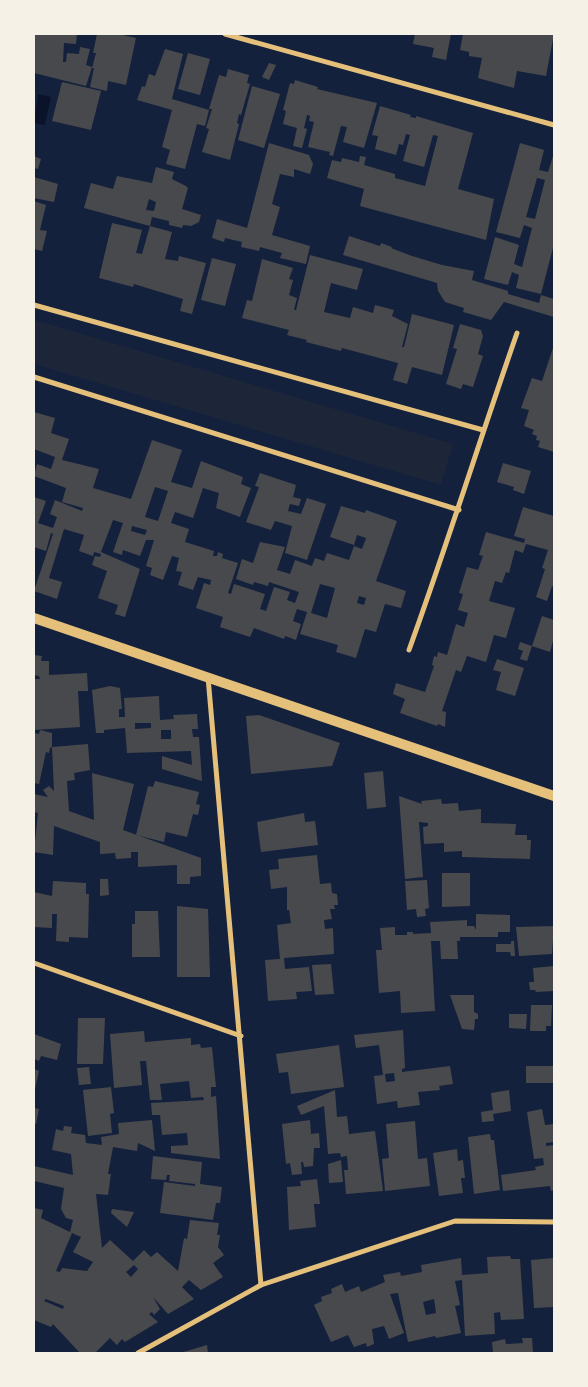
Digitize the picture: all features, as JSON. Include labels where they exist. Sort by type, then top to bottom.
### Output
[{"type":"main road","points":[[34,618],[554,796]]},
{"type":"street","points":[[225,34],[554,125]]},
{"type":"street","points":[[34,305],[483,430]]},
{"type":"street","points":[[409,650],[459,510],[483,430],[517,333]]},
{"type":"street","points":[[34,377],[459,510]]},
{"type":"street","points":[[208,676],[241,1036],[261,1285]]},
{"type":"street","points":[[34,963],[241,1036]]},
{"type":"street","points":[[138,1353],[261,1285],[455,1221],[554,1222]]},
{"type":"shaded area","points":[[38,94],[51,97],[45,125],[34,123]]},
{"type":"shaded area","points":[[35,320],[453,444],[441,485],[34,364]]},
{"type":"building","points":[[34,34],[77,34],[76,44],[64,43],[63,62],[66,62],[67,53],[79,54],[80,47],[90,49],[86,65],[92,67],[86,86],[34,73]]},
{"type":"building","points":[[97,34],[118,34],[136,38],[126,85],[108,81],[107,91],[90,87]]},
{"type":"building","points":[[415,34],[451,34],[446,60],[432,57],[434,48],[413,44]]},
{"type":"building","points":[[463,34],[554,34],[546,76],[517,71],[514,88],[478,78],[482,58],[469,56],[469,52],[460,50]]},
{"type":"building","points":[[165,49],[183,54],[172,99],[209,110],[205,126],[197,124],[185,169],[166,164],[170,150],[162,147],[172,110],[137,100],[142,86],[145,87],[149,74],[155,76]]},
{"type":"building","points":[[188,53],[210,59],[200,95],[178,89]]},
{"type":"building","points":[[269,63],[276,65],[269,80],[262,77]]},
{"type":"building","points":[[228,69],[249,75],[247,83],[250,84],[241,115],[239,114],[237,123],[239,124],[230,160],[202,152],[209,129],[206,128],[212,109],[209,109],[219,75],[226,77]]},
{"type":"building","points":[[295,80],[318,87],[317,89],[377,103],[364,148],[343,142],[347,127],[341,126],[333,156],[329,155],[330,152],[308,147],[314,122],[309,121],[310,116],[307,115],[304,128],[307,129],[302,148],[293,146],[297,128],[283,124],[286,111],[283,110],[290,83],[294,84]]},
{"type":"building","points":[[62,82],[101,91],[91,130],[52,121]]},
{"type":"building","points":[[252,86],[280,94],[264,148],[238,140]]},
{"type":"building","points":[[380,106],[411,115],[410,117],[416,118],[416,116],[473,133],[458,189],[494,199],[486,240],[360,206],[364,189],[327,178],[332,160],[341,162],[342,158],[359,162],[360,156],[366,157],[364,165],[395,174],[395,178],[425,186],[438,136],[433,135],[424,167],[403,161],[410,135],[406,134],[403,145],[399,144],[396,155],[375,149],[378,136],[372,135]]},
{"type":"building","points":[[269,143],[309,155],[313,164],[310,174],[294,169],[294,177],[280,174],[272,204],[280,207],[272,235],[310,246],[306,264],[280,258],[282,253],[260,247],[259,251],[241,247],[242,242],[225,238],[224,242],[212,238],[217,219],[247,228]]},
{"type":"building","points":[[520,143],[544,150],[539,170],[548,172],[554,153],[554,244],[541,294],[516,288],[519,275],[512,272],[508,285],[484,279],[495,237],[519,245],[514,264],[522,267],[532,228],[524,225],[520,238],[496,232]],"holes":[[[537,178],[545,180],[535,219],[526,217]]]},
{"type":"building","points":[[34,156],[41,159],[38,169],[34,168]]},
{"type":"building","points":[[156,167],[174,172],[172,179],[188,188],[182,209],[201,215],[199,222],[191,226],[183,225],[182,228],[169,225],[169,221],[152,217],[150,226],[84,208],[91,183],[113,189],[117,176],[152,183]],"holes":[[[149,199],[156,202],[154,211],[146,210]]]},
{"type":"building","points":[[34,177],[58,184],[54,202],[34,198]]},
{"type":"building","points":[[34,201],[46,205],[40,230],[47,231],[42,251],[34,249]]},
{"type":"building","points":[[112,223],[142,230],[136,253],[142,254],[150,226],[172,232],[165,259],[178,261],[179,256],[206,263],[192,314],[180,311],[183,299],[134,284],[133,287],[99,278]]},
{"type":"building","points":[[349,236],[380,246],[381,243],[412,256],[442,265],[474,271],[472,280],[508,291],[508,294],[539,303],[541,295],[554,299],[554,317],[504,302],[491,320],[463,312],[464,308],[445,302],[438,291],[437,283],[343,255]]},
{"type":"building","points":[[310,255],[363,269],[357,290],[331,283],[324,312],[350,318],[353,307],[373,313],[375,305],[394,310],[392,316],[408,324],[402,347],[404,347],[412,314],[454,325],[442,375],[412,367],[407,384],[393,380],[398,363],[342,348],[341,351],[306,342],[307,340],[287,335],[289,330],[242,318],[247,300],[252,301],[262,259],[293,268],[289,279],[293,280],[289,295],[297,298],[294,310],[296,310]]},
{"type":"building","points":[[212,258],[236,264],[225,306],[201,300]]},
{"type":"building","points":[[460,324],[481,330],[483,336],[478,354],[483,356],[473,387],[463,384],[461,389],[446,384],[457,349],[453,348]]},
{"type":"building","points":[[554,345],[554,452],[538,447],[540,441],[536,440],[537,436],[532,434],[534,430],[524,426],[529,410],[521,408],[532,378],[542,381]]},
{"type":"building","points":[[34,412],[55,418],[51,433],[69,439],[62,460],[99,469],[93,488],[131,499],[152,440],[182,450],[171,482],[192,488],[201,461],[243,477],[241,484],[251,488],[240,517],[216,508],[219,493],[203,488],[193,518],[175,512],[171,523],[189,529],[185,542],[214,551],[213,556],[217,556],[218,552],[223,554],[222,558],[238,563],[228,593],[231,594],[234,584],[265,594],[260,609],[266,611],[274,587],[290,592],[287,600],[295,603],[299,592],[269,582],[268,586],[254,582],[253,585],[236,579],[242,559],[253,563],[260,542],[285,547],[277,570],[290,574],[295,560],[312,566],[315,558],[324,561],[327,553],[349,560],[354,546],[362,549],[366,538],[357,535],[354,545],[330,537],[341,506],[365,513],[366,510],[397,521],[376,581],[406,591],[401,608],[385,604],[376,632],[365,629],[356,658],[336,652],[338,645],[300,634],[307,612],[297,609],[293,621],[301,624],[296,640],[285,636],[284,639],[254,628],[250,637],[220,627],[223,617],[196,608],[204,583],[210,585],[211,580],[198,577],[193,590],[178,585],[182,572],[176,571],[179,558],[172,556],[163,580],[150,575],[152,568],[146,566],[154,540],[146,540],[140,556],[123,550],[122,555],[113,552],[123,523],[113,520],[101,552],[140,569],[125,617],[115,614],[118,605],[98,598],[107,571],[92,565],[95,556],[100,557],[101,554],[94,552],[93,556],[79,551],[84,535],[64,529],[49,578],[62,582],[57,599],[34,591],[53,534],[51,533],[46,551],[34,547],[34,497],[46,501],[38,523],[53,528],[57,517],[50,514],[55,500],[82,511],[83,508],[62,502],[66,488],[34,476],[37,464],[51,469],[55,457],[34,449]],"holes":[[[155,487],[168,491],[158,521],[145,517]],[[132,526],[147,530],[145,535],[131,531]],[[320,584],[335,588],[327,618],[311,613]],[[359,596],[366,598],[364,605],[357,603]]]},
{"type":"building","points":[[503,463],[531,471],[524,494],[513,490],[514,487],[497,482]]},
{"type":"building","points":[[260,473],[296,485],[293,497],[301,499],[299,506],[290,504],[288,511],[301,514],[307,498],[326,504],[307,560],[285,553],[292,526],[275,521],[271,530],[246,522],[259,487],[255,486]]},
{"type":"building","points":[[523,507],[554,516],[554,587],[552,586],[547,601],[536,597],[545,569],[542,568],[548,550],[526,544],[523,553],[515,550],[509,573],[506,572],[502,583],[495,581],[489,601],[515,608],[506,638],[494,635],[486,662],[467,656],[461,672],[456,670],[442,711],[446,712],[445,727],[400,713],[405,699],[393,694],[396,683],[425,692],[434,666],[432,665],[434,656],[437,657],[438,652],[447,655],[456,624],[464,627],[468,613],[458,610],[463,594],[459,593],[467,567],[478,570],[483,556],[479,555],[486,532],[524,543],[525,539],[514,536]]},
{"type":"building","points":[[542,616],[554,620],[554,637],[550,652],[532,646]]},
{"type":"building","points":[[520,642],[532,646],[527,661],[520,659],[523,651],[518,649]]},
{"type":"building","points":[[34,655],[42,656],[41,661],[49,661],[49,675],[87,673],[88,691],[78,691],[80,727],[34,730],[34,679],[40,679],[39,676],[34,675]]},
{"type":"building","points":[[497,659],[524,668],[515,696],[496,690],[501,672],[493,670]]},
{"type":"building","points":[[110,686],[120,688],[122,709],[119,709],[119,717],[125,717],[124,698],[159,696],[160,720],[174,719],[173,715],[197,714],[198,729],[192,729],[193,737],[199,737],[202,781],[162,769],[162,756],[192,765],[191,751],[127,753],[125,728],[104,730],[104,733],[96,733],[92,690]],"holes":[[[135,723],[151,723],[151,728],[135,729]],[[161,730],[171,730],[171,739],[161,739]]]},
{"type":"building","points":[[259,715],[340,743],[332,766],[251,774],[246,716]]},
{"type":"building","points":[[40,730],[52,733],[52,747],[49,753],[46,752],[39,784],[34,783],[34,733],[39,734]]},
{"type":"building","points":[[88,744],[90,770],[74,773],[75,780],[67,781],[69,811],[94,820],[92,773],[134,784],[123,830],[201,858],[201,876],[190,877],[190,884],[177,884],[177,865],[138,867],[138,852],[131,852],[131,858],[116,859],[115,853],[100,854],[100,842],[54,826],[53,855],[34,852],[38,813],[34,812],[34,794],[48,797],[43,790],[49,786],[54,791],[52,747]]},
{"type":"building","points":[[383,771],[386,807],[367,809],[364,773]]},
{"type":"building","points":[[155,781],[199,792],[196,804],[200,805],[198,815],[193,814],[187,837],[166,832],[164,842],[136,835],[148,786],[153,787]]},
{"type":"building","points":[[399,796],[422,804],[421,801],[441,799],[442,804],[458,803],[459,811],[481,809],[481,823],[516,824],[515,835],[527,835],[527,840],[531,840],[530,859],[462,857],[462,851],[444,852],[444,843],[424,844],[423,827],[428,826],[428,823],[419,822],[423,877],[405,879]]},
{"type":"building","points":[[304,813],[305,822],[315,821],[318,845],[261,852],[257,822]]},
{"type":"building","points":[[317,855],[320,884],[331,883],[332,893],[337,894],[338,905],[334,905],[335,909],[330,909],[332,919],[324,920],[325,929],[333,928],[334,954],[284,958],[285,969],[309,967],[312,991],[296,992],[297,999],[268,1001],[265,960],[280,959],[277,925],[291,923],[289,910],[287,910],[287,887],[271,889],[269,870],[279,869],[278,859]]},
{"type":"building","points":[[442,873],[470,873],[470,906],[442,907]]},
{"type":"building","points":[[100,879],[108,879],[109,895],[100,896]]},
{"type":"building","points":[[427,880],[429,908],[425,909],[426,916],[417,917],[416,909],[407,910],[405,881]]},
{"type":"building","points":[[53,881],[86,883],[86,894],[89,894],[88,938],[69,937],[69,942],[56,941],[57,914],[52,914],[52,928],[34,927],[34,892],[52,896]]},
{"type":"building","points":[[177,906],[208,909],[210,977],[177,977]]},
{"type":"building","points":[[135,911],[158,911],[160,957],[132,957],[132,924],[135,924]]},
{"type":"building","points":[[476,914],[510,915],[510,932],[498,932],[498,937],[460,937],[460,941],[457,941],[458,959],[441,959],[440,941],[431,941],[435,1011],[401,1013],[400,991],[379,993],[376,950],[382,950],[380,928],[395,927],[395,935],[407,935],[407,932],[413,932],[413,934],[431,933],[430,922],[467,920],[467,926],[474,926],[476,930]]},
{"type":"building","points":[[554,926],[552,954],[519,956],[516,927]]},
{"type":"building","points":[[511,941],[514,941],[515,956],[511,956],[510,952],[496,952],[496,944],[511,944]]},
{"type":"building","points":[[331,964],[334,994],[315,995],[312,965]]},
{"type":"building","points":[[554,966],[554,991],[536,992],[535,990],[530,990],[529,982],[534,982],[533,968]]},
{"type":"building","points":[[450,995],[474,995],[474,1012],[478,1014],[478,1019],[475,1019],[474,1030],[462,1029]]},
{"type":"building","points":[[531,1005],[552,1005],[551,1026],[546,1026],[546,1031],[530,1031]]},
{"type":"building","points":[[509,1014],[527,1014],[526,1029],[509,1028]]},
{"type":"building","points":[[78,1018],[105,1018],[103,1064],[77,1064]]},
{"type":"building","points":[[403,1030],[405,1068],[402,1069],[402,1072],[450,1066],[453,1084],[439,1086],[440,1090],[418,1092],[420,1105],[398,1108],[397,1101],[377,1104],[374,1076],[383,1075],[379,1045],[356,1048],[354,1035]],"holes":[[[394,1073],[395,1081],[386,1082],[385,1074]]]},
{"type":"building","points":[[144,1031],[145,1042],[191,1038],[191,1045],[200,1044],[201,1048],[212,1047],[216,1087],[211,1087],[211,1097],[216,1096],[220,1159],[171,1153],[171,1146],[188,1145],[187,1133],[162,1135],[160,1115],[152,1115],[151,1103],[204,1100],[203,1097],[191,1098],[189,1081],[160,1084],[162,1100],[150,1100],[146,1061],[140,1061],[142,1085],[114,1088],[110,1034]]},
{"type":"building","points":[[34,1034],[61,1044],[57,1060],[41,1056],[39,1061],[34,1059]]},
{"type":"building","points":[[339,1045],[344,1087],[291,1094],[288,1072],[279,1073],[276,1054]]},
{"type":"building","points":[[526,1066],[554,1066],[554,1083],[526,1083]]},
{"type":"building","points":[[89,1067],[91,1084],[79,1085],[77,1068]]},
{"type":"building","points":[[34,1069],[39,1071],[35,1089],[34,1088]]},
{"type":"building","points":[[111,1087],[114,1113],[110,1114],[112,1133],[88,1136],[83,1090]]},
{"type":"building","points":[[335,1090],[337,1117],[347,1116],[349,1134],[375,1131],[383,1191],[346,1194],[344,1170],[348,1170],[347,1156],[341,1157],[340,1153],[328,1154],[324,1106],[301,1115],[297,1106]]},
{"type":"building","points":[[509,1090],[511,1111],[493,1114],[494,1121],[482,1122],[481,1112],[493,1110],[491,1093]]},
{"type":"building","points":[[34,1108],[39,1109],[36,1124],[34,1124]]},
{"type":"building","points":[[542,1109],[545,1125],[554,1124],[554,1142],[546,1143],[546,1146],[554,1145],[554,1190],[551,1191],[550,1186],[503,1191],[501,1175],[536,1170],[535,1167],[544,1165],[543,1158],[534,1159],[527,1112]]},
{"type":"building","points":[[152,1120],[155,1151],[138,1143],[137,1151],[113,1147],[108,1174],[111,1174],[108,1195],[96,1194],[102,1248],[110,1240],[133,1261],[144,1250],[151,1257],[157,1252],[178,1271],[184,1238],[187,1239],[190,1220],[219,1223],[218,1247],[224,1255],[213,1263],[223,1277],[201,1290],[189,1280],[182,1287],[194,1299],[168,1314],[153,1297],[160,1309],[154,1315],[152,1312],[149,1314],[158,1322],[125,1342],[122,1339],[117,1345],[110,1338],[95,1353],[80,1353],[53,1324],[51,1327],[34,1320],[34,1208],[43,1210],[41,1218],[70,1232],[73,1220],[66,1218],[61,1209],[64,1188],[34,1181],[34,1166],[73,1175],[71,1154],[52,1150],[56,1129],[63,1131],[64,1126],[72,1127],[71,1133],[85,1135],[86,1143],[102,1145],[101,1137],[119,1134],[118,1123]],"holes":[[[72,1233],[81,1237],[73,1252],[93,1262],[87,1271],[62,1268],[60,1272],[56,1271]],[[134,1265],[138,1269],[131,1277],[126,1272]],[[46,1299],[64,1306],[63,1309],[44,1301]]]},
{"type":"building","points":[[310,1120],[311,1134],[319,1133],[320,1148],[314,1148],[313,1166],[304,1167],[303,1162],[301,1162],[302,1174],[292,1175],[290,1163],[286,1164],[282,1124]]},
{"type":"building","points":[[415,1121],[418,1159],[427,1158],[430,1186],[385,1191],[382,1159],[389,1158],[386,1124]]},
{"type":"building","points":[[490,1134],[491,1140],[494,1140],[500,1190],[474,1194],[468,1137]]},
{"type":"building","points":[[457,1149],[458,1161],[463,1160],[465,1178],[461,1178],[463,1193],[439,1196],[433,1153]]},
{"type":"building","points":[[153,1156],[202,1162],[200,1184],[222,1187],[220,1203],[216,1203],[213,1220],[160,1213],[164,1182],[195,1186],[195,1184],[169,1181],[170,1175],[167,1175],[166,1180],[151,1179]]},
{"type":"building","points":[[341,1160],[343,1182],[329,1183],[328,1164]]},
{"type":"building","points":[[317,1179],[320,1204],[314,1204],[316,1227],[289,1230],[287,1187],[301,1186],[300,1181]]},
{"type":"building","points":[[112,1209],[134,1212],[127,1227],[111,1213]]},
{"type":"building","points":[[510,1256],[511,1259],[520,1259],[524,1319],[501,1320],[500,1312],[494,1313],[495,1334],[465,1336],[462,1280],[455,1281],[460,1305],[455,1306],[461,1333],[436,1338],[435,1336],[408,1342],[398,1293],[390,1294],[404,1333],[389,1339],[384,1326],[372,1329],[374,1344],[367,1347],[366,1343],[354,1347],[348,1335],[331,1342],[314,1305],[322,1301],[321,1297],[332,1293],[331,1289],[342,1284],[345,1292],[359,1286],[361,1292],[385,1282],[383,1275],[400,1272],[401,1276],[422,1272],[421,1265],[461,1258],[462,1275],[488,1273],[487,1257]],"holes":[[[434,1299],[436,1313],[426,1315],[423,1302]]]},
{"type":"building","points":[[554,1258],[554,1307],[534,1308],[531,1260]]},
{"type":"building","points":[[522,1338],[532,1338],[533,1353],[493,1353],[492,1342],[505,1339],[506,1344],[523,1343]]},
{"type":"building","points":[[207,1345],[208,1353],[180,1353]]}]
